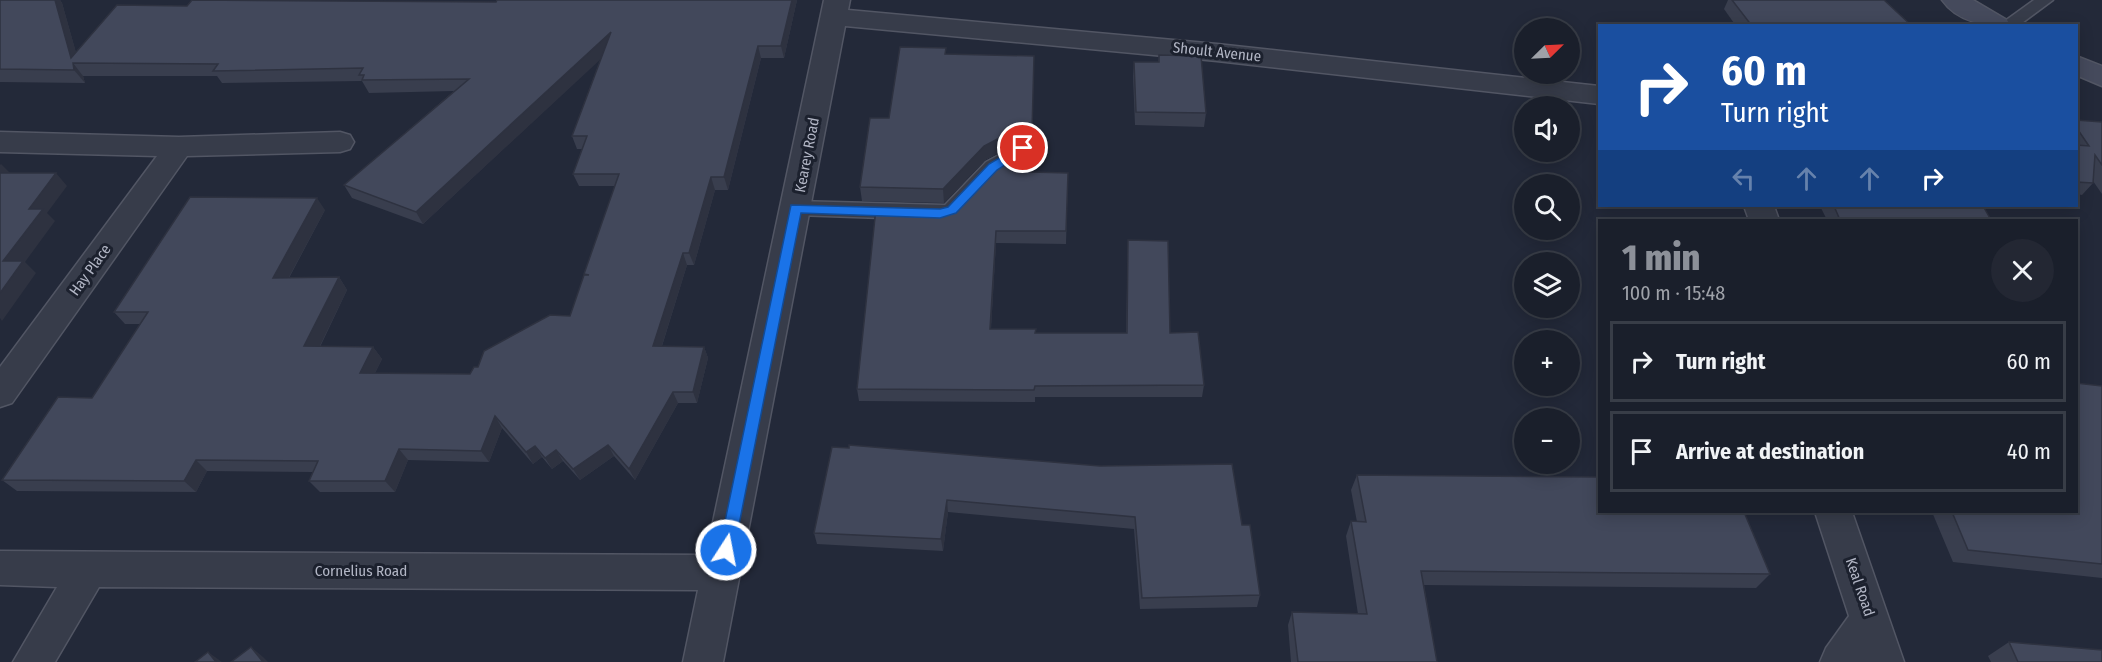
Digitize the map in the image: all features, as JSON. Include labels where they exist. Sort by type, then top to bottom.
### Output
[{"type":"street","points":[[1955,0],[1995,24]]},
{"type":"street","name":"Shoult Avenue","points":[[836,8],[981,28],[1270,57],[1598,95]]},
{"type":"street","name":"Kearey Road","points":[[703,662],[836,8]]},
{"type":"street","points":[[2078,65],[2102,77]]},
{"type":"street","points":[[0,142],[179,147],[340,142]]},
{"type":"street","name":"Hay Place","points":[[0,393],[179,147]]},
{"type":"street","name":"Keal Road","points":[[1834,513],[1884,662]]},
{"type":"street","name":"Cornelius Road","points":[[0,568],[722,573]]},
{"type":"street","points":[[33,662],[88,570]]},
{"type":"street","points":[[1840,662],[1871,618]]},
{"type":"lane","points":[[2009,24],[2045,0]]},
{"type":"lane","points":[[796,208],[940,213],[952,210],[993,167],[1023,148]]},
{"type":"building","points":[[0,0],[55,0],[71,58],[117,5],[187,6],[192,0],[496,2],[497,0],[792,0],[781,46],[758,46],[724,177],[711,177],[689,253],[683,253],[653,346],[704,347],[693,392],[673,392],[629,469],[608,445],[573,469],[556,450],[545,458],[535,446],[526,452],[495,416],[481,451],[399,449],[385,481],[309,481],[318,461],[196,460],[184,481],[2,480],[58,397],[92,398],[148,312],[114,312],[190,197],[317,198],[273,278],[339,277],[304,346],[373,347],[360,373],[470,374],[474,367],[478,367],[484,351],[550,315],[570,316],[584,275],[589,275],[584,274],[619,174],[573,174],[587,136],[572,136],[611,32],[416,212],[344,185],[469,79],[362,80],[364,75],[359,75],[363,68],[213,71],[218,64],[73,63],[74,70],[0,69]]},
{"type":"building","points":[[1732,0],[1884,0],[1910,24],[1750,24]]},
{"type":"building","points":[[900,47],[946,48],[945,54],[1034,56],[1032,131],[1022,126],[984,146],[943,189],[860,187],[870,118],[889,118]]},
{"type":"building","points":[[1159,55],[1201,56],[1206,113],[1136,112],[1134,62],[1159,62]]},
{"type":"building","points":[[2078,120],[2102,122],[2102,165],[2095,155],[2093,183],[2078,182],[2078,145],[2089,146],[2078,130]]},
{"type":"building","points":[[1032,139],[1031,172],[1068,173],[1066,231],[996,231],[990,329],[1036,329],[1035,333],[1127,333],[1128,240],[1168,241],[1170,333],[1198,332],[1204,385],[1035,386],[1034,390],[857,389],[876,208],[940,210],[959,205],[1001,161]]},
{"type":"building","points":[[0,173],[56,173],[29,209],[43,209],[3,261],[23,261],[0,293]]},
{"type":"building","points":[[1834,207],[1984,207],[1990,219],[1840,219]]},
{"type":"building","points":[[2078,383],[2102,386],[2102,564],[1968,550],[1952,513],[2078,513]]},
{"type":"building","points":[[849,445],[1100,466],[1232,464],[1242,525],[1250,525],[1260,595],[1142,598],[1135,517],[947,500],[941,539],[814,533],[832,447],[849,448]]},
{"type":"building","points":[[1357,475],[1598,477],[1598,513],[1744,513],[1770,574],[1421,571],[1437,662],[1298,662],[1292,612],[1367,614],[1351,521],[1366,522]]},
{"type":"building","points":[[2009,642],[2102,650],[2102,662],[2018,662]]},
{"type":"building","points":[[251,647],[263,662],[231,662]]},
{"type":"building","points":[[208,652],[216,662],[195,662]]},
{"type":"route","points":[[726,550],[796,208],[940,213],[952,210],[993,167],[1023,148]]}]
